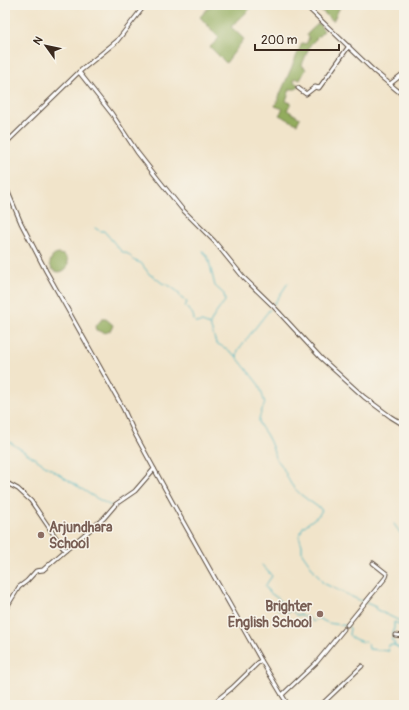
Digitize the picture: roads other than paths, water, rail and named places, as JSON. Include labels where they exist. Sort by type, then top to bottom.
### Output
[{"type":"street","points":[[5,142],[8,141],[38,113],[79,72],[117,41],[145,5]]},
{"type":"street","points":[[305,5],[374,71],[404,96]]},
{"type":"street","points":[[298,88],[306,94],[315,87],[319,88],[349,46]]},
{"type":"street","points":[[79,72],[112,114],[137,152],[182,209],[214,241],[244,278],[274,307],[321,358],[364,397],[391,417],[404,424]]},
{"type":"street","points":[[390,84],[404,73]]},
{"type":"street","points":[[5,185],[21,223],[39,258],[123,408],[154,469],[261,660],[288,705]]},
{"type":"street","points":[[5,610],[21,585],[36,571],[43,570],[47,567],[104,518],[116,504],[135,491],[154,469]]},
{"type":"street","points":[[5,482],[18,489],[32,501],[63,548],[66,550]]},
{"type":"street","points":[[347,624],[386,577],[387,574],[373,563]]},
{"type":"street","points":[[282,695],[316,663],[344,628]]},
{"type":"street","points":[[395,635],[404,636]]},
{"type":"street","points":[[211,705],[261,660]]},
{"type":"street","points":[[321,705],[362,666]]},
{"type":"waterway","points":[[95,228],[100,231],[104,231],[121,251],[128,254],[135,261],[141,263],[150,275],[178,292],[181,298],[187,302],[185,307],[192,313],[194,321],[196,323],[202,322],[210,325],[216,343],[227,349]]},
{"type":"waterway","points":[[203,251],[209,261],[215,286],[224,294],[225,301],[210,324]]},
{"type":"waterway","points":[[274,304],[288,283]]},
{"type":"waterway","points":[[237,357],[238,350],[270,309]]},
{"type":"waterway","points":[[228,350],[236,356],[259,385],[265,403],[259,417],[259,422],[271,444],[275,458],[281,465],[294,488],[322,510],[319,515],[303,527],[299,536],[302,545],[302,553],[323,583],[363,602]]},
{"type":"waterway","points":[[5,439],[91,495],[111,506]]},
{"type":"waterway","points":[[394,524],[404,541]]},
{"type":"waterway","points":[[262,565],[272,576],[265,586],[269,592],[280,600],[278,610],[288,612],[291,610],[296,615],[305,616],[313,622],[318,618],[328,623],[348,626],[350,628],[349,635],[355,639],[368,643],[369,649],[389,651],[389,645],[394,645]]},
{"type":"waterway","points":[[366,603],[402,622],[399,624],[394,622],[394,636],[391,640],[395,643],[394,645],[404,650]]},
{"type":"place","name":"Arjundhara School","points":[[41,535]]},
{"type":"place","name":"Brighter English School","points":[[320,614]]}]
